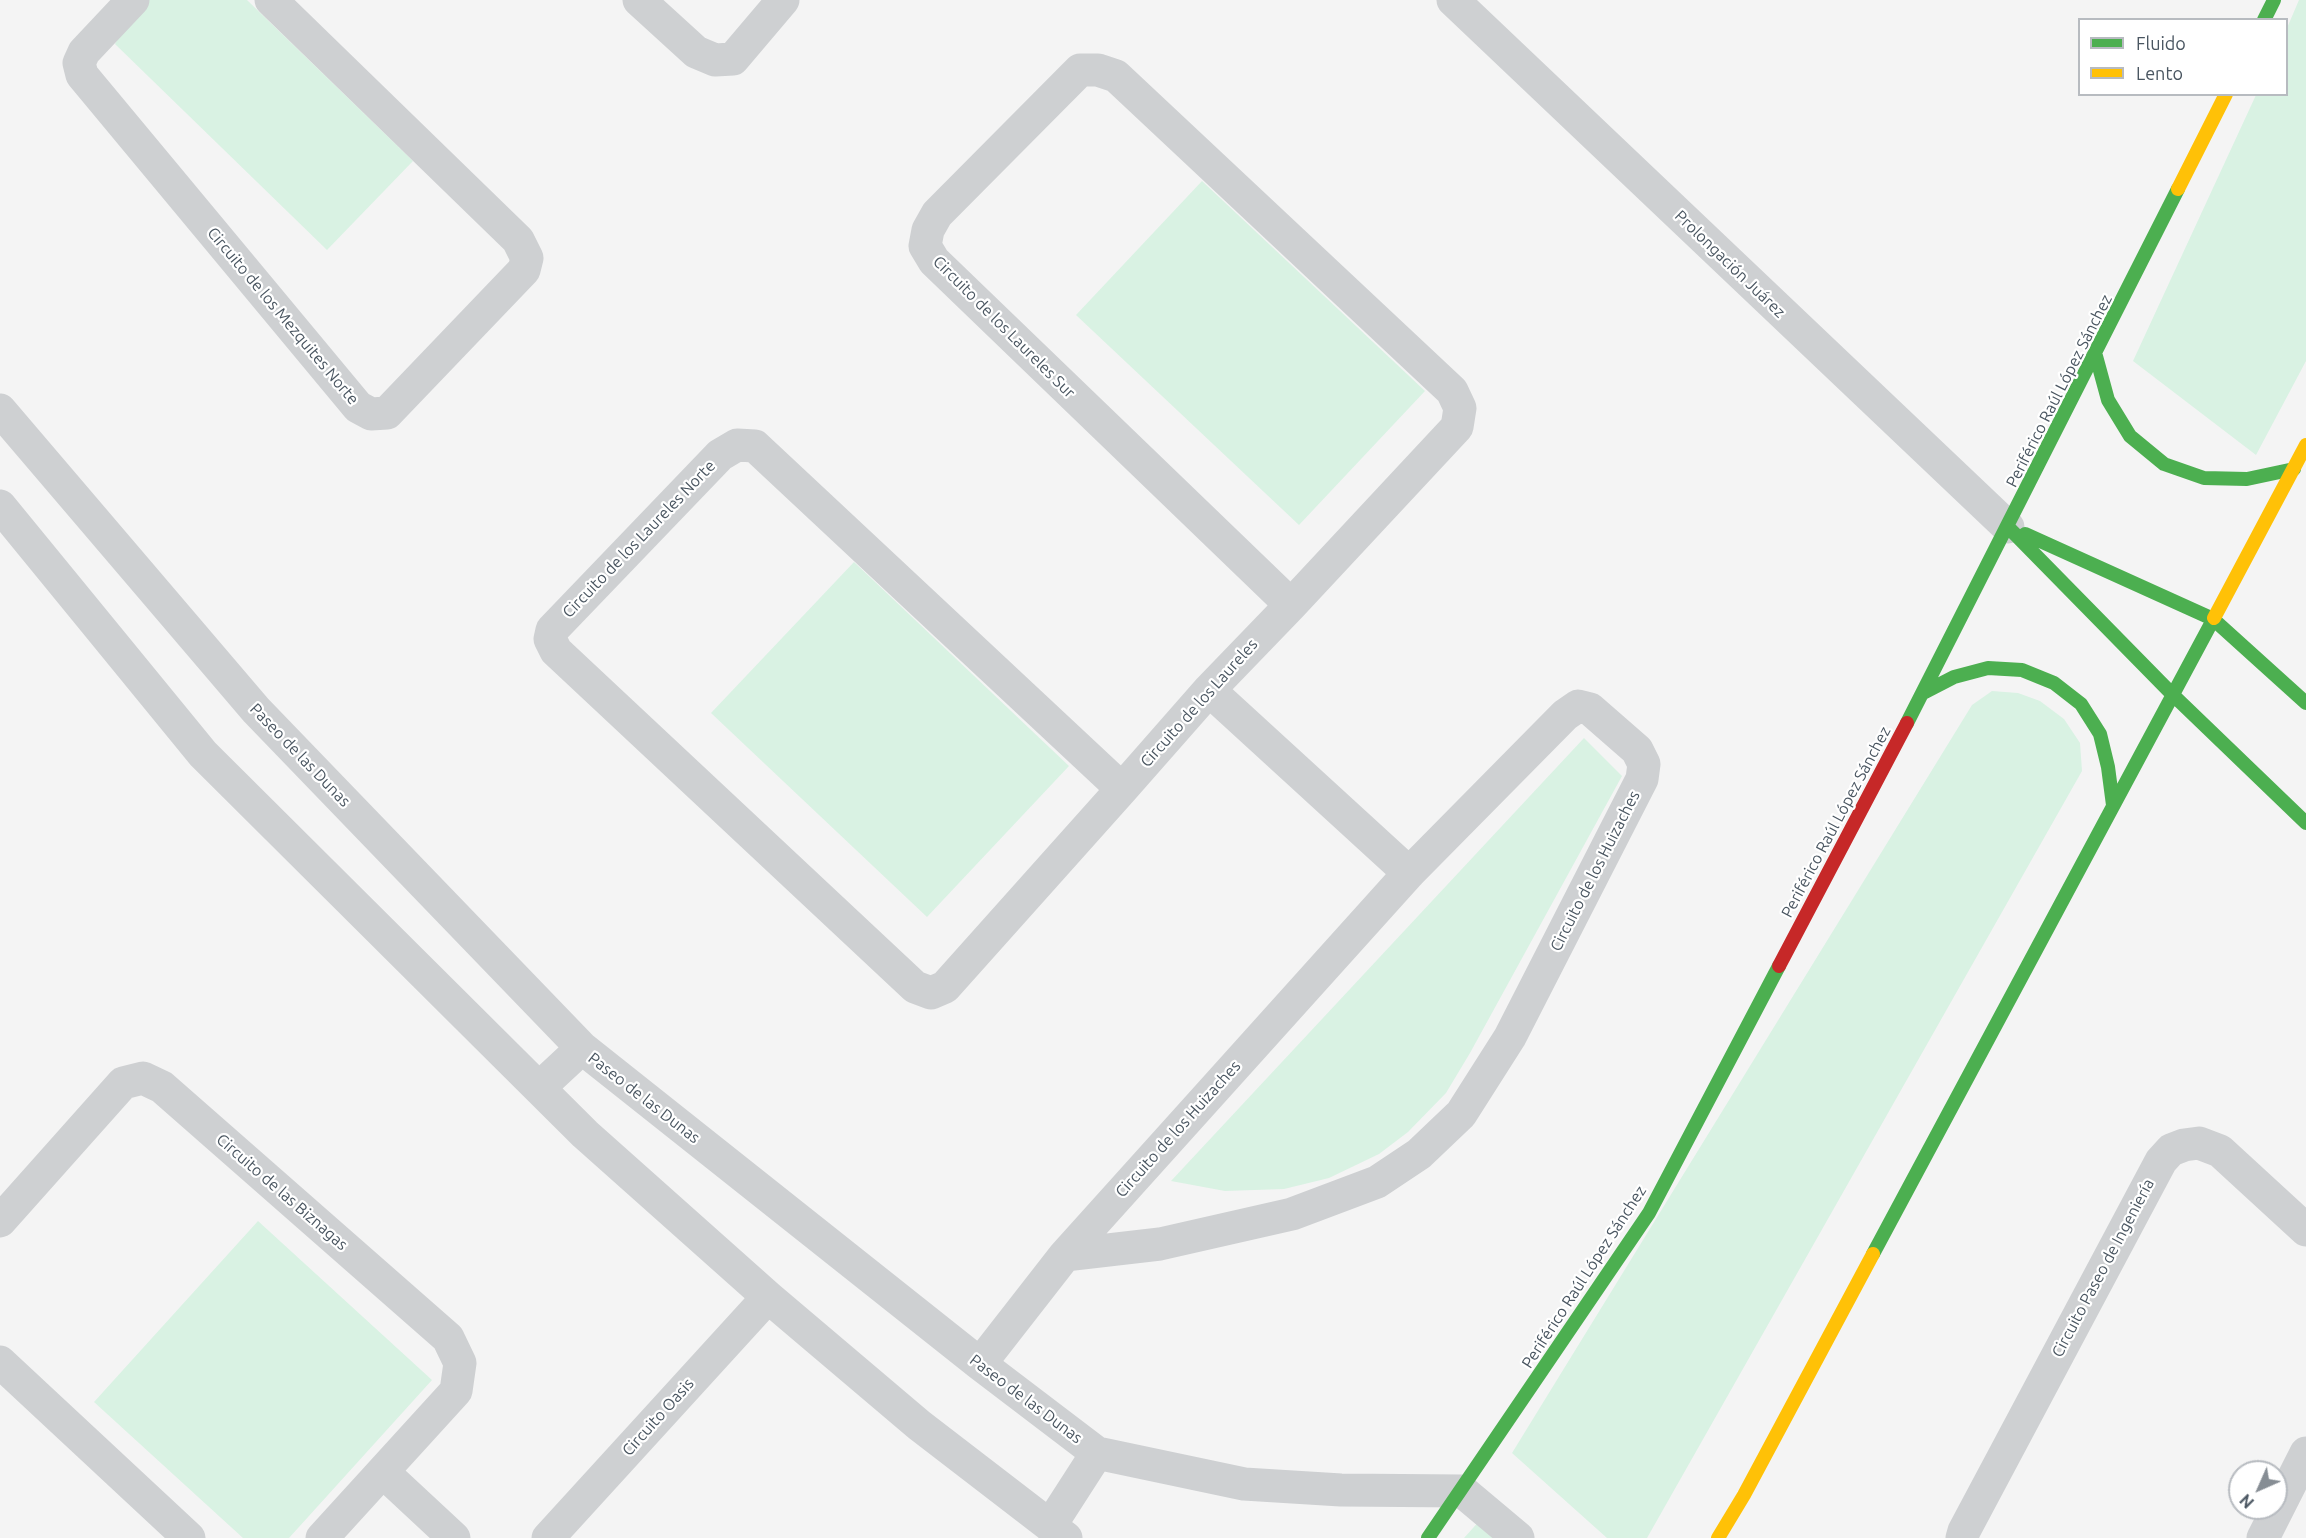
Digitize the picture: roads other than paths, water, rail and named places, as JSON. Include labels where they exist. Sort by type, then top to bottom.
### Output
[{"type":"main road","points":[[2265,18],[2274,0]]},
{"type":"main road","name":"Periférico Raúl López Sánchez","points":[[1428,1538],[1649,1214],[1923,693],[2096,356],[2225,96]]},
{"type":"main road","points":[[2096,356],[2108,400],[2130,436],[2164,464],[2204,478],[2247,479],[2294,469]]},
{"type":"main road","points":[[1718,1538],[1744,1495],[2306,445]]},
{"type":"main road","points":[[2008,527],[2213,620],[2306,703]]},
{"type":"main road","points":[[2008,527],[2172,694],[2306,823]]},
{"type":"main road","points":[[1923,693],[1954,677],[1988,668],[2022,670],[2054,683],[2081,704],[2100,734],[2109,767],[2113,805]]},
{"type":"street","name":"Circuito de los Mezquites Norte","points":[[133,0],[84,52],[79,63],[82,75],[358,407],[371,414],[387,413],[524,270],[527,258],[518,240],[271,0]]},
{"type":"street","points":[[639,0],[696,52],[714,60],[733,59],[783,0]]},
{"type":"street","name":"Prolongación Juárez","points":[[1453,0],[2008,527]]},
{"type":"street","name":"Circuito de los Laureles Sur","points":[[1291,605],[934,261],[925,246],[928,230],[937,214],[1080,70],[1098,70],[1116,75],[1452,391],[1460,408]]},
{"type":"street","name":"Circuito de los Laureles","points":[[931,993],[945,987],[1209,690],[1456,427],[1460,408]]},
{"type":"street","name":"Paseo de las Dunas","points":[[0,410],[256,710],[582,1048],[980,1364],[1097,1453],[1244,1484],[1341,1490],[1462,1491]]},
{"type":"street","name":"Circuito de los Laureles Norte","points":[[931,993],[915,987],[556,651],[550,639],[552,630],[720,455],[737,445],[754,446],[1122,789]]},
{"type":"street","points":[[0,507],[203,754],[585,1134],[768,1297],[919,1425],[1058,1532],[1097,1453]]},
{"type":"street","points":[[1209,690],[1409,873]]},
{"type":"street","name":"Circuito de los Huizaches","points":[[980,1364],[1065,1255],[1409,873],[1565,715],[1578,706],[1590,709],[1637,750],[1644,764],[1642,778],[1510,1036],[1461,1114],[1419,1154],[1377,1182],[1292,1214],[1160,1244],[1065,1255]]},
{"type":"street","points":[[539,1088],[582,1048]]},
{"type":"street","name":"Circuito de las Biznagas","points":[[0,1221],[123,1083],[142,1078],[162,1087],[448,1338],[460,1363],[456,1391],[322,1538]]},
{"type":"street","name":"Circuito Paseo de Ingeniería","points":[[1962,1538],[2160,1161],[2171,1150],[2199,1143],[2220,1151],[2306,1230]]},
{"type":"street","name":"Circuito Oasis","points":[[548,1538],[768,1297]]},
{"type":"street","points":[[0,1362],[189,1538]]},
{"type":"street","points":[[2263,1538],[2306,1453]]},
{"type":"street","points":[[383,1472],[454,1538]]},
{"type":"street","points":[[1462,1491],[1518,1538]]}]
